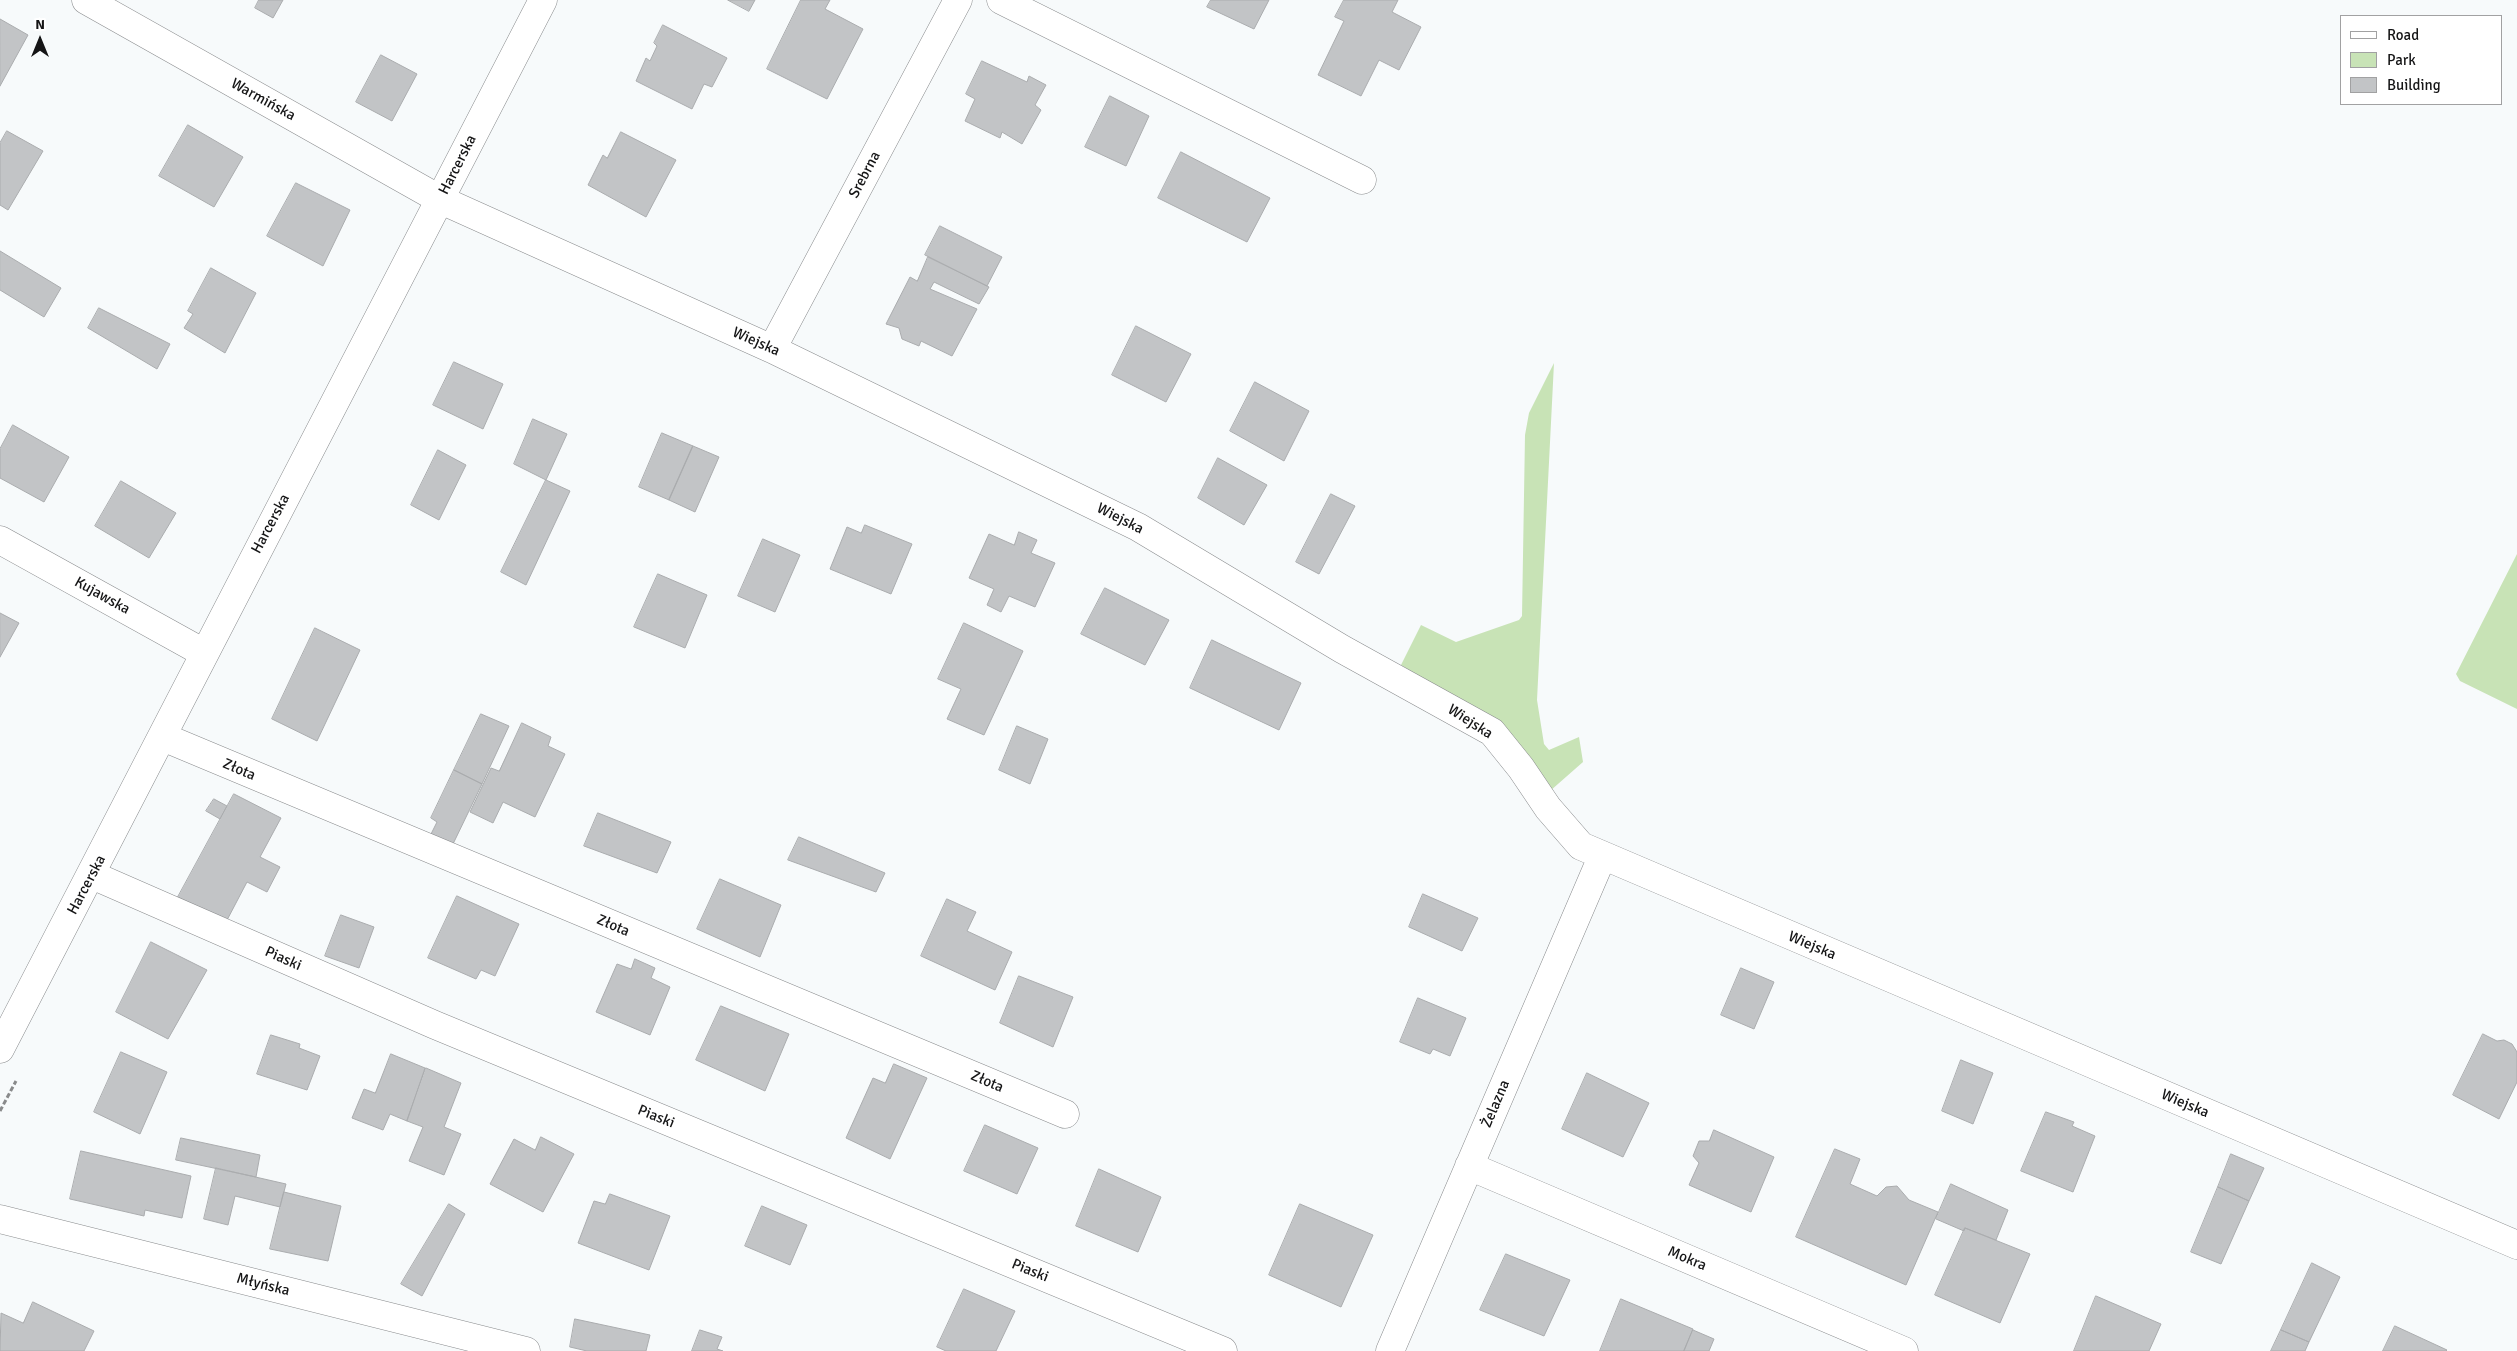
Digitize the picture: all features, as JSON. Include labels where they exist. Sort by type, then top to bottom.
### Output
[{"type":"street","name":"Warmińska","points":[[86,0],[441,200]]},
{"type":"street","name":"Harcerska","points":[[0,1049],[92,875],[204,653],[441,200],[543,0]]},
{"type":"street","name":"Srebrna","points":[[772,349],[958,0]]},
{"type":"street","points":[[1001,0],[1362,180]]},
{"type":"street","name":"Wiejska","points":[[441,200],[772,349],[1138,527],[1342,649],[1492,732],[1567,832],[1581,846],[1602,857],[2517,1245]]},
{"type":"street","name":"Kujawska","points":[[0,540],[204,653]]},
{"type":"street","name":"Złota","points":[[163,737],[1064,1114]]},
{"type":"street","name":"Żelazna","points":[[1390,1351],[1602,857]]},
{"type":"street","name":"Piaski","points":[[92,875],[435,1025],[1188,1344],[1223,1351]]},
{"type":"street","name":"Mokra","points":[[1469,1166],[1904,1351]]},
{"type":"street","name":"Młyńska","points":[[0,1219],[526,1351]]},
{"type":"green space","points":[[1554,363],[1537,700],[1544,744],[1549,750],[1579,737],[1583,762],[1550,791],[1458,700],[1401,665],[1421,625],[1456,642],[1519,620],[1522,616],[1525,435],[1529,413]]},
{"type":"green space","points":[[2517,554],[2517,709],[2460,681],[2456,674]]},
{"type":"building","points":[[259,0],[283,0],[273,18],[255,8]]},
{"type":"building","points":[[728,0],[755,0],[749,11]]},
{"type":"building","points":[[801,0],[830,0],[825,9],[863,29],[827,99],[767,69]]},
{"type":"building","points":[[1211,0],[1269,0],[1254,29],[1207,7]]},
{"type":"building","points":[[1344,0],[1398,0],[1392,12],[1421,27],[1399,70],[1379,60],[1361,96],[1318,75],[1344,21],[1335,17]]},
{"type":"building","points":[[0,19],[28,35],[0,86]]},
{"type":"building","points":[[663,25],[727,58],[712,87],[704,84],[692,109],[636,81],[646,58],[650,61],[657,46],[654,43]]},
{"type":"building","points":[[381,55],[417,74],[392,121],[356,102]]},
{"type":"building","points":[[982,61],[1027,82],[1029,76],[1046,85],[1035,105],[1041,110],[1022,144],[1002,132],[1000,138],[965,121],[975,99],[966,94]]},
{"type":"building","points":[[1110,96],[1149,116],[1126,166],[1085,147]]},
{"type":"building","points":[[188,125],[243,157],[214,207],[159,176]]},
{"type":"building","points":[[7,131],[43,151],[8,210],[0,205],[0,143]]},
{"type":"building","points":[[621,132],[676,160],[646,217],[588,185],[603,155],[607,158]]},
{"type":"building","points":[[1181,152],[1270,198],[1247,242],[1158,198]]},
{"type":"building","points":[[296,183],[350,210],[323,266],[267,236]]},
{"type":"building","points":[[940,226],[1002,257],[987,286],[925,255]]},
{"type":"building","points":[[0,251],[61,288],[44,317],[0,290]]},
{"type":"building","points":[[928,257],[989,287],[979,304],[934,282],[930,289],[977,309],[952,356],[921,341],[919,346],[902,339],[899,328],[886,324],[910,277],[917,281]]},
{"type":"building","points":[[211,268],[256,293],[225,353],[184,328],[193,314],[188,311]]},
{"type":"building","points":[[99,308],[170,344],[157,369],[88,328]]},
{"type":"building","points":[[1136,326],[1191,354],[1166,402],[1112,375]]},
{"type":"building","points":[[454,362],[503,384],[483,429],[433,405]]},
{"type":"building","points":[[1255,382],[1309,411],[1284,461],[1230,431]]},
{"type":"building","points":[[533,419],[567,434],[546,480],[514,464]]},
{"type":"building","points":[[13,425],[69,457],[44,502],[0,478],[0,449]]},
{"type":"building","points":[[662,433],[693,446],[669,500],[639,487]]},
{"type":"building","points":[[693,446],[719,457],[695,512],[669,500]]},
{"type":"building","points":[[438,450],[466,465],[439,520],[411,505]]},
{"type":"building","points":[[1218,458],[1267,485],[1244,525],[1198,498]]},
{"type":"building","points":[[546,480],[570,491],[526,585],[501,572]]},
{"type":"building","points":[[121,481],[176,513],[149,558],[95,526]]},
{"type":"building","points":[[1331,494],[1355,506],[1319,574],[1296,562]]},
{"type":"building","points":[[865,525],[912,544],[891,594],[830,569],[847,527],[861,533]]},
{"type":"building","points":[[1019,532],[1037,540],[1031,553],[1055,563],[1035,607],[1009,596],[1001,612],[987,605],[994,589],[969,578],[989,534],[1014,545]]},
{"type":"building","points":[[763,539],[800,555],[775,612],[738,596]]},
{"type":"building","points":[[658,574],[707,595],[685,648],[634,627]]},
{"type":"building","points":[[1105,588],[1169,620],[1145,665],[1081,634]]},
{"type":"building","points":[[0,613],[19,623],[0,657]]},
{"type":"building","points":[[964,623],[1023,651],[984,735],[947,719],[961,689],[938,679]]},
{"type":"building","points":[[315,628],[360,650],[317,741],[272,719]]},
{"type":"building","points":[[1212,640],[1301,683],[1279,730],[1190,688]]},
{"type":"building","points":[[481,714],[509,726],[482,784],[454,770]]},
{"type":"building","points":[[522,723],[551,737],[548,746],[565,754],[535,817],[503,802],[493,823],[470,812],[491,768],[499,771]]},
{"type":"building","points":[[1017,726],[1048,739],[1030,784],[999,770]]},
{"type":"building","points":[[454,770],[482,784],[453,844],[431,834],[437,822],[431,818]]},
{"type":"building","points":[[234,794],[281,818],[260,857],[280,867],[267,892],[247,882],[226,922],[178,897]]},
{"type":"building","points":[[214,799],[227,806],[220,819],[206,811]]},
{"type":"building","points":[[598,813],[671,842],[657,873],[584,846]]},
{"type":"building","points":[[799,837],[885,873],[876,892],[788,860]]},
{"type":"building","points":[[720,879],[781,905],[760,957],[697,929]]},
{"type":"building","points":[[1423,894],[1478,918],[1462,951],[1409,927]]},
{"type":"building","points":[[457,896],[519,924],[495,976],[481,970],[476,979],[428,958]]},
{"type":"building","points":[[947,899],[976,912],[967,931],[1012,952],[995,990],[921,956]]},
{"type":"building","points":[[341,915],[374,927],[359,968],[325,956]]},
{"type":"building","points":[[151,942],[207,970],[168,1039],[116,1012]]},
{"type":"building","points":[[635,959],[655,968],[651,978],[670,987],[650,1035],[596,1012],[617,964],[631,969]]},
{"type":"building","points":[[1741,968],[1774,982],[1754,1029],[1721,1015]]},
{"type":"building","points":[[1019,976],[1073,997],[1053,1047],[1000,1023]]},
{"type":"building","points":[[1418,998],[1466,1018],[1450,1056],[1433,1049],[1430,1054],[1400,1042]]},
{"type":"building","points":[[721,1006],[789,1034],[765,1091],[696,1060]]},
{"type":"building","points":[[2483,1034],[2497,1041],[2504,1040],[2512,1044],[2517,1052],[2517,1082],[2499,1119],[2453,1095]]},
{"type":"building","points":[[271,1035],[300,1044],[299,1048],[320,1056],[307,1090],[257,1074]]},
{"type":"building","points":[[121,1052],[167,1072],[140,1134],[94,1112]]},
{"type":"building","points":[[391,1054],[425,1068],[407,1121],[390,1114],[383,1130],[352,1118],[364,1089],[375,1093]]},
{"type":"building","points":[[1961,1060],[1993,1073],[1973,1124],[1942,1111]]},
{"type":"building","points":[[894,1064],[927,1078],[890,1159],[846,1138],[873,1078],[885,1083]]},
{"type":"building","points":[[426,1068],[461,1083],[444,1127],[461,1134],[444,1175],[409,1161],[423,1127],[407,1121]]},
{"type":"building","points":[[1587,1073],[1649,1103],[1623,1157],[1562,1129]]},
{"type":"building","points":[[2046,1112],[2074,1122],[2072,1126],[2095,1136],[2073,1192],[2021,1171]]},
{"type":"building","points":[[985,1125],[1038,1148],[1017,1194],[964,1171]]},
{"type":"building","points":[[1714,1130],[1774,1157],[1751,1212],[1689,1185],[1699,1163],[1693,1156],[1699,1141],[1709,1141]]},
{"type":"building","points":[[541,1137],[574,1154],[543,1212],[490,1184],[514,1139],[535,1150]]},
{"type":"building","points":[[181,1138],[260,1155],[256,1177],[176,1160]]},
{"type":"building","points":[[1835,1149],[1860,1159],[1850,1184],[1877,1196],[1886,1187],[1897,1186],[1909,1200],[1938,1212],[1906,1285],[1796,1237]]},
{"type":"building","points":[[81,1151],[191,1176],[182,1218],[145,1210],[144,1216],[70,1199]]},
{"type":"building","points":[[2231,1154],[2264,1168],[2249,1201],[2218,1187]]},
{"type":"building","points":[[216,1168],[286,1184],[280,1207],[235,1196],[228,1225],[204,1219]]},
{"type":"building","points":[[1099,1169],[1161,1197],[1138,1252],[1076,1226]]},
{"type":"building","points":[[1951,1184],[2008,1210],[1996,1240],[1965,1228],[1964,1231],[1936,1219]]},
{"type":"building","points":[[2218,1187],[2249,1201],[2221,1264],[2191,1252]]},
{"type":"building","points":[[284,1192],[341,1206],[328,1261],[270,1249]]},
{"type":"building","points":[[610,1194],[670,1216],[649,1270],[578,1243],[594,1201],[605,1204]]},
{"type":"building","points":[[449,1204],[465,1214],[422,1296],[401,1284]]},
{"type":"building","points":[[1300,1204],[1373,1235],[1341,1307],[1269,1275]]},
{"type":"building","points":[[762,1206],[807,1225],[790,1265],[745,1246]]},
{"type":"building","points":[[1965,1228],[2030,1254],[2000,1323],[1935,1295]]},
{"type":"building","points":[[1506,1254],[1570,1280],[1544,1336],[1480,1310]]},
{"type":"building","points":[[2312,1263],[2340,1277],[2309,1342],[2281,1330]]},
{"type":"building","points":[[964,1289],[1015,1311],[996,1351],[946,1351],[937,1347]]},
{"type":"building","points":[[2096,1296],[2161,1324],[2149,1351],[2074,1351]]},
{"type":"building","points":[[1621,1299],[1693,1329],[1684,1351],[1600,1351]]},
{"type":"building","points":[[33,1302],[94,1331],[84,1351],[0,1351],[1,1313],[23,1323]]},
{"type":"building","points":[[575,1319],[650,1335],[646,1351],[587,1351],[570,1347]]},
{"type":"building","points":[[2395,1326],[2447,1350],[2383,1351]]},
{"type":"building","points":[[700,1330],[722,1337],[717,1349],[723,1351],[692,1351]]},
{"type":"building","points":[[1693,1330],[1714,1339],[1709,1351],[1684,1351]]},
{"type":"building","points":[[2281,1330],[2309,1342],[2305,1351],[2271,1351]]}]
